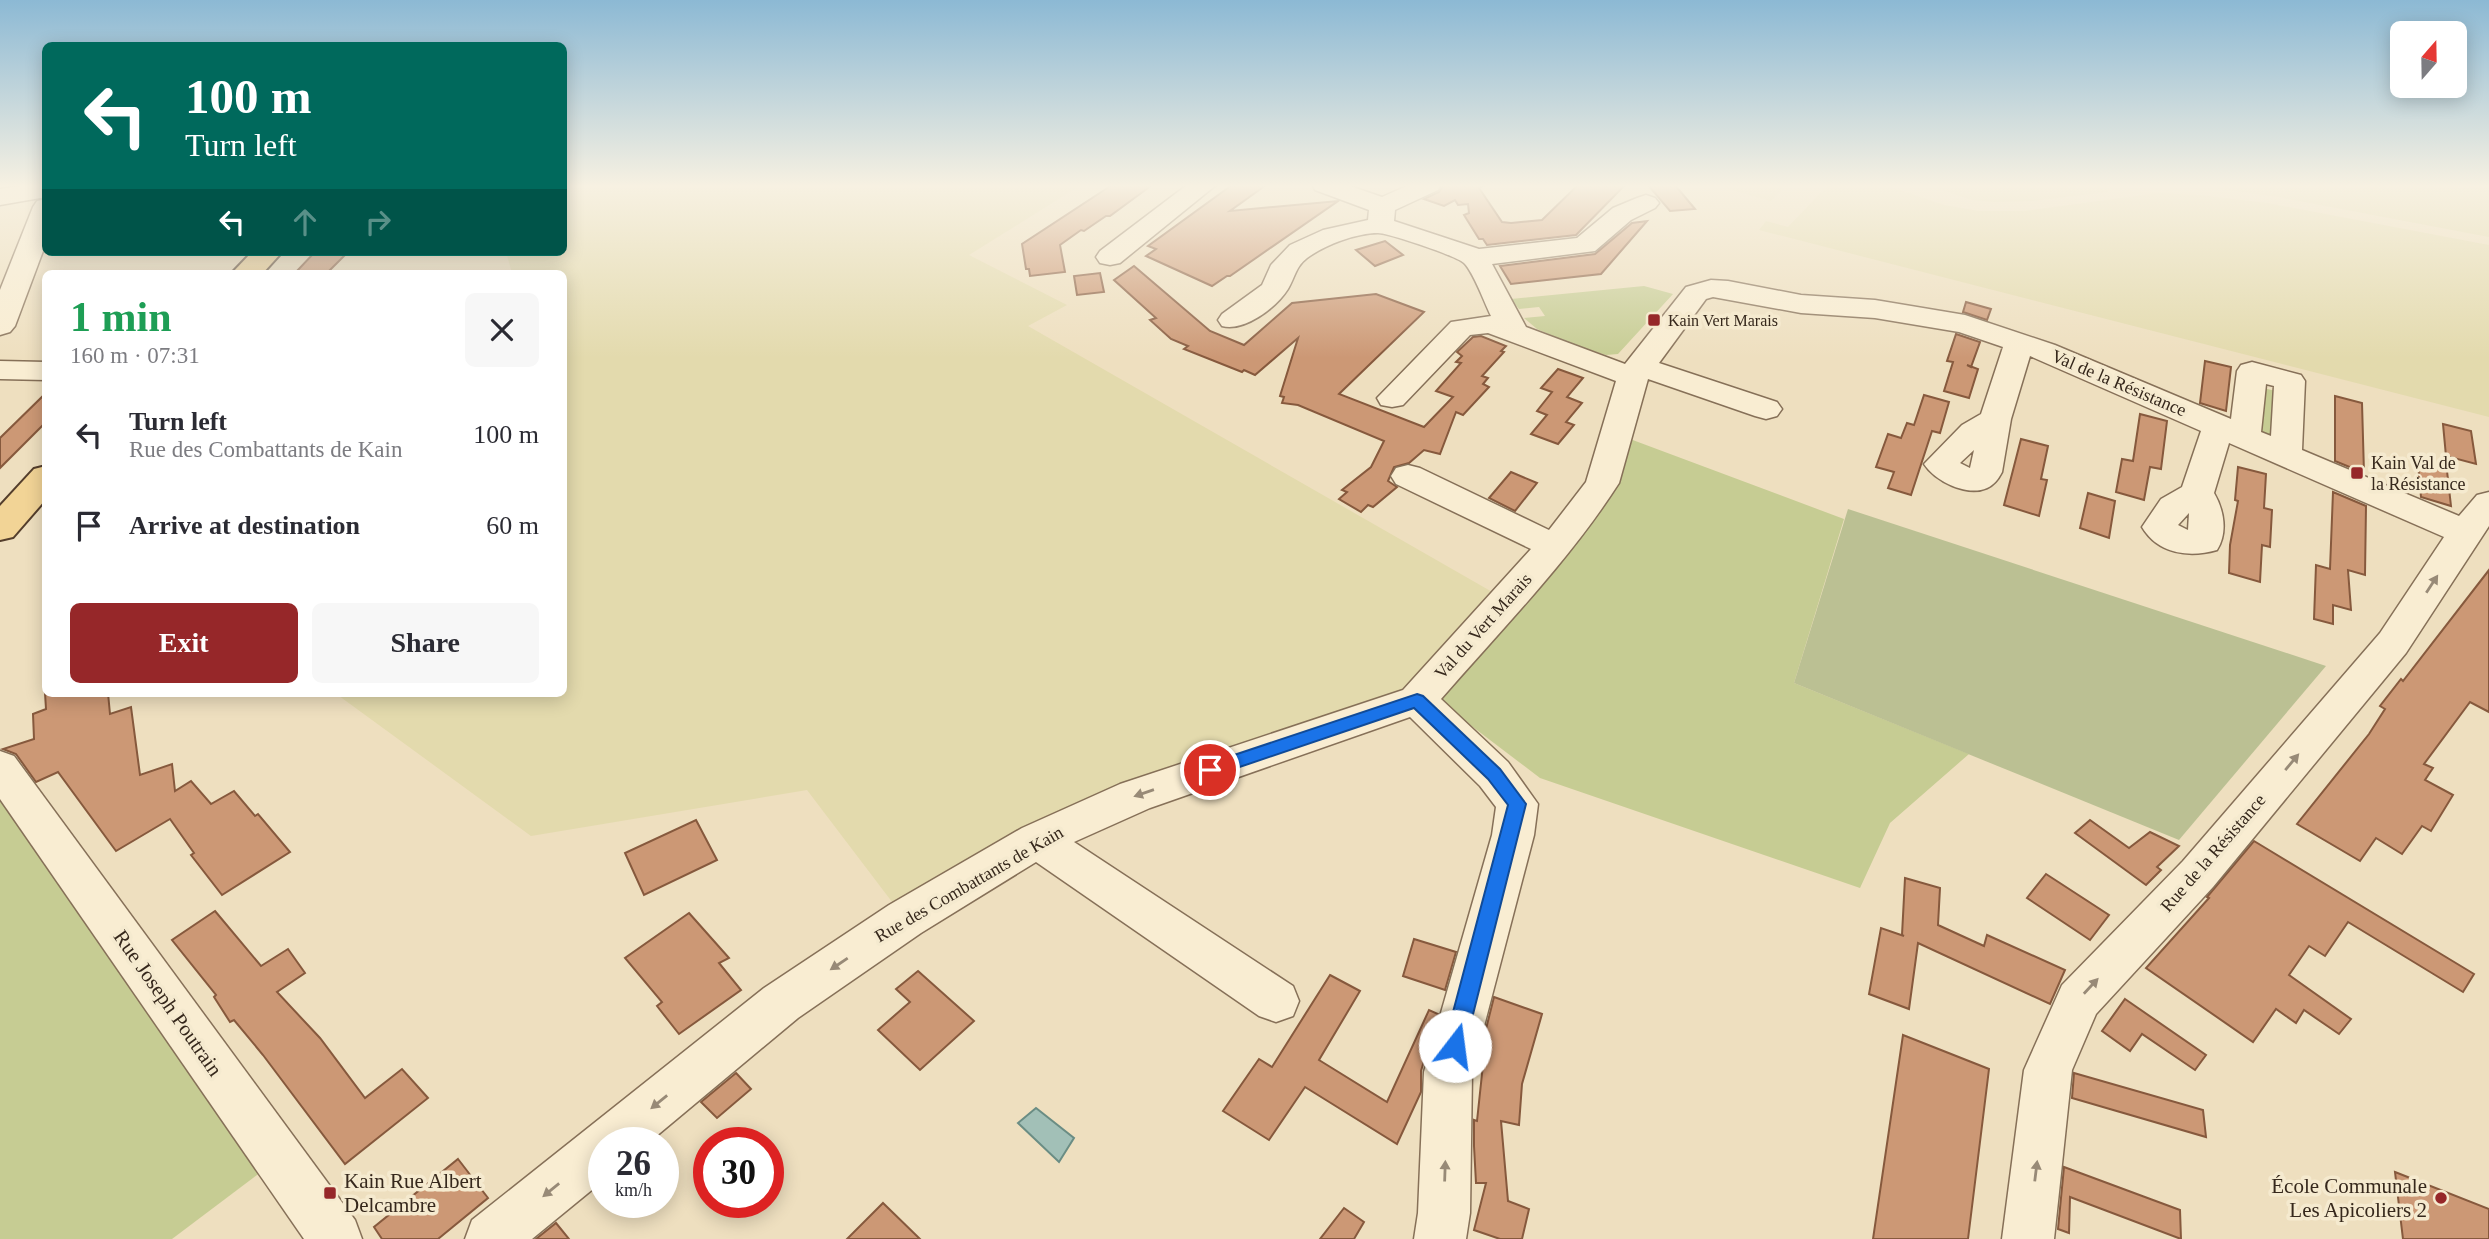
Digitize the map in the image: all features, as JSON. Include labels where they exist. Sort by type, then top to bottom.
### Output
[{"type":"main road","points":[[250,270],[264,256]]},
{"type":"main road","points":[[0,528],[42,481]]},
{"type":"street","points":[[0,326],[32,243]]},
{"type":"street","points":[[1110,257],[1128,243]]},
{"type":"street","points":[[1232,320],[1274,289],[1280,272],[1290,258],[1315,243]]},
{"type":"street","points":[[1444,243],[1475,258],[1515,333]]},
{"type":"street","points":[[1475,258],[1588,243]]},
{"type":"street","name":"Val du Vert Marais","points":[[1417,700],[1575,523],[1602,483],[1636,371],[1696,293],[1711,288],[1801,304],[1875,309],[1965,324]]},
{"type":"street","points":[[1392,398],[1461,328],[1490,324],[1636,371],[1767,408]]},
{"type":"street","name":"Val de la Résistance","points":[[1965,324],[2094,372],[2286,454],[2477,517]]},
{"type":"street","points":[[1995,419],[2009,382],[2019,342]]},
{"type":"street","points":[[0,370],[42,371]]},
{"type":"street","points":[[2197,493],[2232,431],[2252,371],[2290,381],[2286,454]]},
{"type":"street","points":[[2009,382],[2094,372]]},
{"type":"street","points":[[1408,476],[1554,546]]},
{"type":"street","name":"Rue de la Résistance","points":[[2028,1239],[2048,1070],[2078,1000],[2198,874],[2393,643],[2477,517]]},
{"type":"street","points":[[1417,700],[1494,774],[1517,804],[1513,835],[1448,1072],[1444,1213],[1440,1239]]},
{"type":"street","name":"Rue des Combattants de Kain","points":[[630,1127],[781,1003],[905,919],[1037,840],[1135,796],[1417,700]]},
{"type":"street","name":"Rue Joseph Poutrain","points":[[0,766],[336,1239]]},
{"type":"street","points":[[1037,840],[1276,1001]]},
{"type":"street","points":[[491,1239],[588,1160]]},
{"type":"shaded area","points":[[567,243],[988,243],[969,255],[1067,305],[1028,326],[1494,593],[1417,700],[1037,840],[905,919],[807,790],[531,836],[340,697],[567,697],[567,270],[511,270],[507,256],[567,256]]},
{"type":"shaded area","points":[[1809,243],[2477,243],[2489,245],[2489,417]]},
{"type":"green space","points":[[1644,286],[1673,294],[1618,354],[1606,355],[1537,329],[1524,318],[1545,316],[1539,307],[1519,309],[1511,299]]},
{"type":"green space","points":[[2263,388],[2280,392],[2276,436],[2260,430]]},
{"type":"green space","points":[[1630,439],[1844,519],[1794,683],[1969,754],[1890,823],[1860,888],[1540,778],[1436,699],[1615,489]]},
{"type":"green space","points":[[1848,509],[2326,666],[2179,840],[1794,683]]},
{"type":"green space","points":[[0,795],[261,1172],[172,1239],[0,1239]]},
{"type":"water","points":[[1036,1108],[1074,1138],[1059,1162],[1018,1123]]},
{"type":"building","points":[[1063,243],[1060,245],[1065,272],[1030,276],[1029,269],[1026,269],[1022,244]]},
{"type":"building","points":[[1152,243],[1278,243],[1212,286],[1146,256],[1156,249],[1148,246]]},
{"type":"building","points":[[1387,243],[1403,255],[1375,266],[1356,250]]},
{"type":"building","points":[[1608,243],[1628,243],[1601,274],[1511,284],[1500,266],[1595,254]]},
{"type":"building","points":[[311,256],[344,256],[330,270],[298,270]]},
{"type":"building","points":[[1134,266],[1210,331],[1244,345],[1292,303],[1376,294],[1424,312],[1339,394],[1424,427],[1453,397],[1436,391],[1461,363],[1456,362],[1462,356],[1457,352],[1473,337],[1481,336],[1506,346],[1501,351],[1504,352],[1482,376],[1488,378],[1483,384],[1489,387],[1463,415],[1456,412],[1440,454],[1424,450],[1409,463],[1394,467],[1388,481],[1397,487],[1373,507],[1368,505],[1361,512],[1339,499],[1347,492],[1342,490],[1371,467],[1384,441],[1298,405],[1282,403],[1284,397],[1280,396],[1298,338],[1255,375],[1184,349],[1188,346],[1171,339],[1150,320],[1156,318],[1114,280]]},
{"type":"building","points":[[1100,273],[1104,292],[1077,295],[1074,276]]},
{"type":"building","points":[[1966,302],[1991,309],[1987,320],[1963,312]]},
{"type":"building","points":[[1956,334],[1980,342],[1971,367],[1978,369],[1969,398],[1944,391],[1953,362],[1947,361]]},
{"type":"building","points":[[2205,361],[2231,367],[2226,411],[2200,403]]},
{"type":"building","points":[[1558,369],[1583,378],[1567,397],[1582,403],[1566,422],[1574,425],[1558,444],[1531,434],[1547,415],[1537,411],[1552,392],[1541,388]]},
{"type":"building","points":[[1924,395],[1949,402],[1940,433],[1932,431],[1911,495],[1888,488],[1894,472],[1876,467],[1888,434],[1901,438],[1907,423],[1914,425]]},
{"type":"building","points":[[2335,396],[2362,403],[2364,473],[2335,461]]},
{"type":"building","points":[[42,397],[42,426],[0,468],[0,438]]},
{"type":"building","points":[[2140,414],[2167,421],[2161,469],[2150,467],[2144,500],[2116,492],[2122,459],[2133,461]]},
{"type":"building","points":[[2443,424],[2471,431],[2476,464],[2446,456]]},
{"type":"building","points":[[2021,439],[2048,446],[2041,479],[2047,480],[2039,516],[2004,505]]},
{"type":"building","points":[[2418,464],[2447,471],[2451,506],[2421,497]]},
{"type":"building","points":[[2238,467],[2266,474],[2264,508],[2272,510],[2270,547],[2262,545],[2260,582],[2229,573],[2230,545],[2238,501],[2235,500]]},
{"type":"building","points":[[1511,472],[1537,483],[1515,511],[1489,498]]},
{"type":"building","points":[[2333,492],[2366,506],[2365,575],[2348,570],[2351,610],[2333,605],[2333,624],[2314,619],[2316,565],[2330,569]]},
{"type":"building","points":[[2088,493],[2115,501],[2109,538],[2080,528]]},
{"type":"building","points":[[2489,570],[2489,712],[2470,702],[2424,764],[2433,768],[2425,780],[2453,795],[2431,831],[2422,826],[2402,854],[2376,838],[2360,861],[2297,824],[2369,734],[2385,709],[2380,706],[2401,679],[2403,681]]},
{"type":"building","points":[[45,697],[108,697],[110,714],[131,707],[140,775],[172,764],[175,791],[191,781],[211,804],[234,791],[255,816],[258,814],[290,852],[222,895],[191,855],[194,853],[170,819],[116,851],[58,772],[36,782],[16,754],[3,749],[34,739],[33,714],[46,709]]},
{"type":"building","points":[[696,820],[717,860],[644,895],[625,853]]},
{"type":"building","points":[[2090,820],[2129,848],[2150,832],[2179,846],[2157,867],[2161,870],[2146,885],[2075,833]]},
{"type":"building","points":[[2254,841],[2474,974],[2463,992],[2348,922],[2325,956],[2309,946],[2289,975],[2351,1019],[2339,1034],[2304,1010],[2296,1023],[2276,1009],[2253,1042],[2146,968],[2209,898],[2207,897]]},
{"type":"building","points":[[2046,874],[2109,915],[2090,940],[2027,898]]},
{"type":"building","points":[[1905,878],[1940,888],[1938,925],[1984,946],[1987,935],[2065,970],[2050,1004],[1918,943],[1909,1009],[1869,994],[1881,928],[1904,936]]},
{"type":"building","points":[[215,911],[261,966],[288,949],[305,973],[277,992],[320,1038],[365,1098],[402,1069],[428,1098],[345,1164],[263,1055],[234,1020],[230,1022],[214,997],[216,995],[172,940]]},
{"type":"building","points":[[689,913],[729,958],[719,963],[741,990],[679,1034],[657,1006],[662,1002],[625,958]]},
{"type":"building","points":[[1414,939],[1456,952],[1445,990],[1403,976]]},
{"type":"building","points":[[918,971],[974,1021],[920,1070],[878,1030],[910,1002],[896,989]]},
{"type":"building","points":[[1330,975],[1360,991],[1319,1060],[1387,1102],[1429,1010],[1438,1014],[1421,1071],[1421,1092],[1397,1144],[1305,1087],[1269,1140],[1223,1111],[1259,1059],[1272,1067]]},
{"type":"building","points":[[1494,997],[1542,1014],[1522,1084],[1519,1125],[1501,1121],[1508,1201],[1529,1209],[1522,1239],[1500,1239],[1474,1230],[1486,1183],[1476,1183],[1474,1120],[1477,1121],[1484,1055],[1480,1053]]},
{"type":"building","points":[[2125,999],[2206,1055],[2195,1070],[2142,1034],[2130,1051],[2102,1031]]},
{"type":"building","points":[[1903,1035],[1989,1069],[1968,1239],[1873,1239]]},
{"type":"building","points":[[736,1073],[751,1089],[717,1118],[701,1102]]},
{"type":"building","points":[[2074,1073],[2203,1110],[2206,1137],[2072,1098]]},
{"type":"building","points":[[458,1159],[488,1198],[438,1239],[382,1239],[374,1227]]},
{"type":"building","points":[[2064,1167],[2180,1210],[2181,1239],[2070,1197],[2069,1233],[2058,1229]]},
{"type":"building","points":[[2395,1172],[2489,1209],[2489,1239],[2403,1239]]},
{"type":"building","points":[[883,1203],[920,1239],[847,1239]]},
{"type":"building","points":[[1344,1208],[1364,1222],[1354,1239],[1320,1239]]},
{"type":"building","points":[[556,1223],[569,1239],[536,1239]]},
{"type":"place","name":"Kain Vert Marais","points":[[1654,320]]},
{"type":"place","name":"Kain Val de la Résistance","points":[[2357,473]]},
{"type":"place","name":"Kain Rue Albert Delcambre","points":[[330,1193]]},
{"type":"place","name":"École Communale Les Apicoliers 2","points":[[2441,1198]]},
{"type":"route","points":[[1210,770],[1417,700],[1494,774],[1517,804],[1513,835],[1455,1046]]}]
